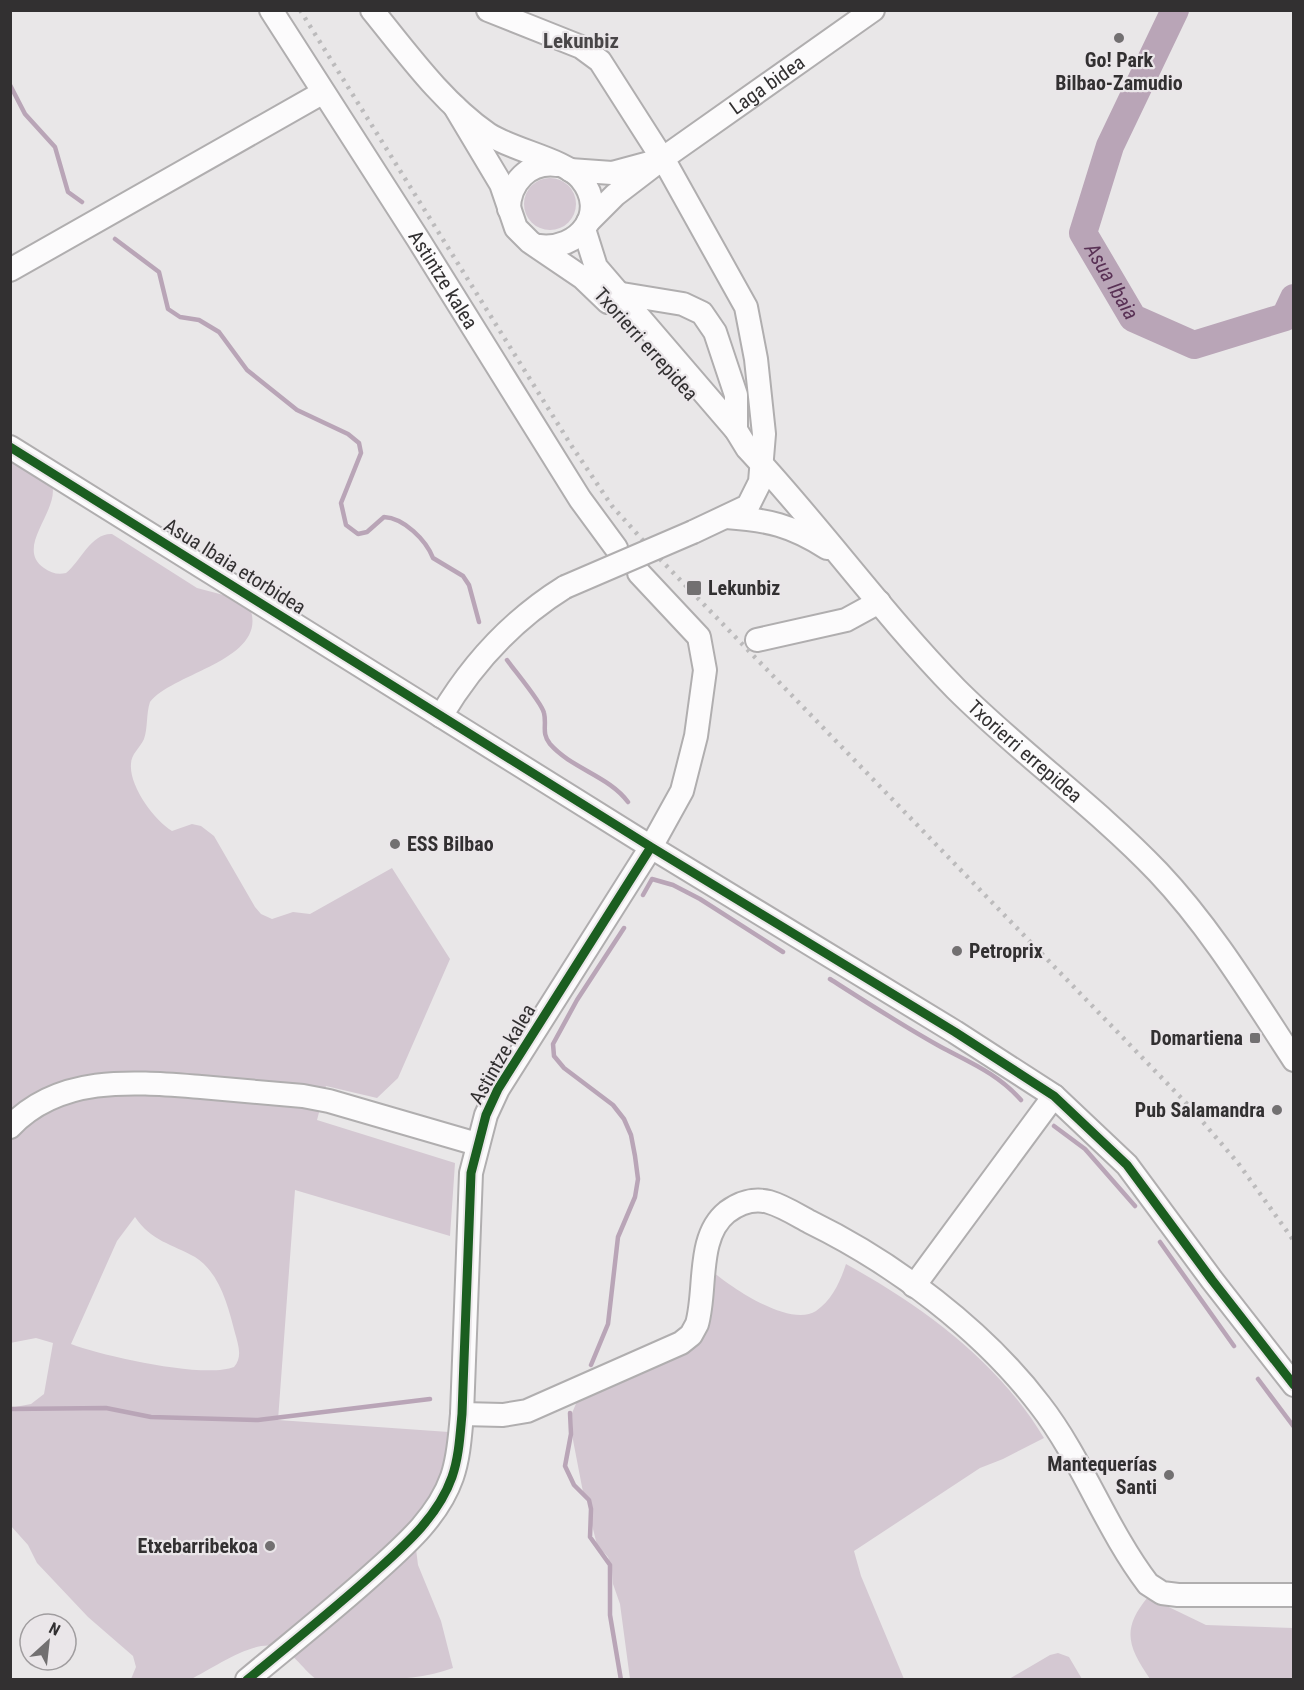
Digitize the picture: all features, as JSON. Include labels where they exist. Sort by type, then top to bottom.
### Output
[{"type":"street","name":"Astintze kalea","points":[[271,10],[322,93],[418,238],[580,500],[616,548]]},
{"type":"street","points":[[488,10],[581,47],[600,61],[662,159],[746,307],[756,359],[762,412],[749,448]]},
{"type":"street","name":"Laga bidea","points":[[586,225],[615,195],[662,159],[873,10]]},
{"type":"street","name":"Txorierri errepidea","points":[[382,14],[455,107],[491,164],[501,184],[511,220],[522,236],[594,286],[724,431],[749,448]]},
{"type":"street","points":[[10,270],[322,93]]},
{"type":"street","name":"Txorierri errepidea","points":[[455,107],[487,133],[509,146],[566,168],[580,177],[591,198],[586,225],[596,267],[616,293],[879,602],[971,703],[1127,841],[1159,873],[1204,926],[1293,1060]]},
{"type":"street","points":[[509,210],[512,190],[523,174],[541,166],[612,173],[662,159]]},
{"type":"street","points":[[539,246],[562,245],[572,241],[586,225]]},
{"type":"street","points":[[441,716],[472,669],[495,642],[541,602],[565,587],[748,506],[758,490],[736,395],[715,332],[702,314],[683,304],[616,293]]},
{"type":"street","name":"Asua Ibaia etorbidea","points":[[10,447],[651,847],[955,1032],[1054,1096],[1128,1165],[1212,1280],[1293,1385]]},
{"type":"street","points":[[724,517],[773,522],[810,537],[842,559]]},
{"type":"street","name":"Astintze kalea","points":[[247,1680],[318,1624],[417,1532],[436,1508],[452,1479],[458,1452],[462,1414],[470,1195],[477,1144],[486,1116],[498,1089],[651,847],[687,780],[705,670],[699,637],[639,573]]},
{"type":"street","points":[[757,640],[846,620],[879,602]]},
{"type":"street","points":[[10,1127],[37,1106],[62,1095],[88,1086],[135,1081],[303,1096],[329,1101],[477,1144]]},
{"type":"street","points":[[914,1286],[1054,1096]]},
{"type":"street","points":[[462,1414],[503,1415],[527,1411],[681,1343],[691,1335],[697,1324],[708,1244],[715,1226],[726,1212],[748,1200],[769,1202],[806,1228],[861,1249],[914,1286],[988,1347],[1041,1406],[1148,1584],[1161,1593],[1178,1595],[1293,1595]]},
{"type":"shaded area","points":[[545,178],[555,178],[569,185],[576,204],[569,223],[555,230],[545,230],[535,226],[528,219],[524,209],[524,199],[528,189],[535,182]]},
{"type":"shaded area","points":[[11,452],[52,484],[53,494],[50,506],[35,539],[34,550],[36,559],[47,570],[57,574],[66,573],[92,543],[98,538],[112,534],[197,588],[231,597],[250,608],[252,626],[246,640],[233,653],[162,691],[150,702],[144,739],[131,760],[131,773],[138,792],[151,811],[172,831],[192,824],[201,826],[214,836],[255,907],[261,914],[272,919],[293,912],[310,914],[392,868],[450,959],[398,1078],[377,1098],[326,1086],[317,1120],[455,1163],[450,1236],[295,1190],[278,1420],[463,1433],[415,1541],[418,1565],[441,1621],[453,1668],[403,1679],[316,1679],[285,1651],[273,1646],[263,1646],[231,1657],[191,1679],[171,1681],[131,1679],[136,1667],[133,1656],[88,1617],[37,1563],[28,1545],[11,1526],[10,1408],[31,1404],[44,1394],[53,1343],[36,1338],[10,1343]],"holes":[[[135,1217],[155,1237],[195,1257],[204,1264],[217,1281],[226,1301],[238,1346],[239,1355],[234,1367],[220,1370],[178,1368],[129,1360],[71,1344],[117,1241]]]},
{"type":"shaded area","points":[[846,1264],[903,1298],[957,1338],[1005,1385],[1026,1410],[1044,1438],[980,1468],[854,1551],[861,1576],[904,1679],[630,1679],[620,1604],[613,1584],[612,1570],[608,1557],[597,1545],[592,1525],[592,1506],[583,1492],[573,1440],[572,1413],[584,1385],[699,1341],[710,1322],[711,1270],[761,1303],[776,1310],[805,1315],[816,1311],[827,1302]]},
{"type":"shaded area","points":[[1148,1597],[1206,1625],[1293,1628],[1293,1679],[1150,1679],[1137,1657],[1131,1638],[1134,1619]]},
{"type":"shaded area","points":[[1058,1653],[1069,1657],[1082,1679],[1009,1679],[1050,1655]]},
{"type":"waterway","name":"Asua Ibaia","points":[[1175,10],[1110,146],[1083,233],[1133,318],[1194,345],[1285,317],[1294,298]]},
{"type":"waterway","points":[[10,85],[25,114],[55,147],[68,192],[82,202]]},
{"type":"waterway","points":[[115,239],[159,272],[168,309],[180,317],[199,320],[219,332],[247,370],[297,410],[348,434],[359,443],[361,453],[341,503],[346,525],[358,534],[367,532],[384,517],[399,521],[413,531],[420,537],[433,558],[463,576],[469,585],[479,622]]},
{"type":"waterway","points":[[507,660],[542,708],[546,736],[550,744],[569,760],[611,785],[628,802]]},
{"type":"waterway","points":[[643,895],[652,879],[673,885],[700,899],[783,952]]},
{"type":"waterway","points":[[591,1365],[608,1324],[618,1237],[635,1197],[638,1179],[631,1135],[624,1119],[613,1105],[564,1068],[554,1056],[553,1044],[577,1000],[624,928]]},
{"type":"waterway","points":[[830,979],[913,1031],[984,1070],[1003,1083],[1021,1100]]},
{"type":"waterway","points":[[1054,1126],[1085,1149],[1135,1206]]},
{"type":"waterway","points":[[1160,1242],[1234,1346]]},
{"type":"waterway","points":[[1258,1379],[1294,1427]]},
{"type":"waterway","points":[[10,1409],[106,1408],[151,1417],[258,1420],[430,1399]]},
{"type":"waterway","points":[[570,1413],[571,1434],[565,1466],[574,1485],[589,1500],[590,1537],[610,1565],[610,1615],[621,1680]]},
{"type":"railway","points":[[300,10],[571,445],[612,506],[657,556],[1190,1107],[1238,1163],[1294,1241]]},
{"type":"cycle path","points":[[10,447],[651,847],[955,1032],[1054,1096],[1127,1165],[1212,1280],[1294,1385]]},
{"type":"cycle path","points":[[247,1680],[397,1552],[429,1518],[446,1492],[456,1462],[462,1414],[471,1173],[486,1115],[498,1089],[651,847]]},
{"type":"place","name":"Go! Park Bilbao-Zamudio","points":[[1119,38]]},
{"type":"place","name":"Lekunbiz","points":[[694,588]]},
{"type":"place","name":"ESS Bilbao","points":[[395,844]]},
{"type":"place","name":"Petroprix","points":[[957,951]]},
{"type":"place","name":"Domartiena","points":[[1255,1038]]},
{"type":"place","name":"Pub Salamandra","points":[[1277,1110]]},
{"type":"place","name":"Mantequerías Santi","points":[[1169,1475]]},
{"type":"place","name":"Etxebarribekoa","points":[[270,1546]]},
{"type":"district","name":"Lekunbiz","points":[[581,41]]}]
